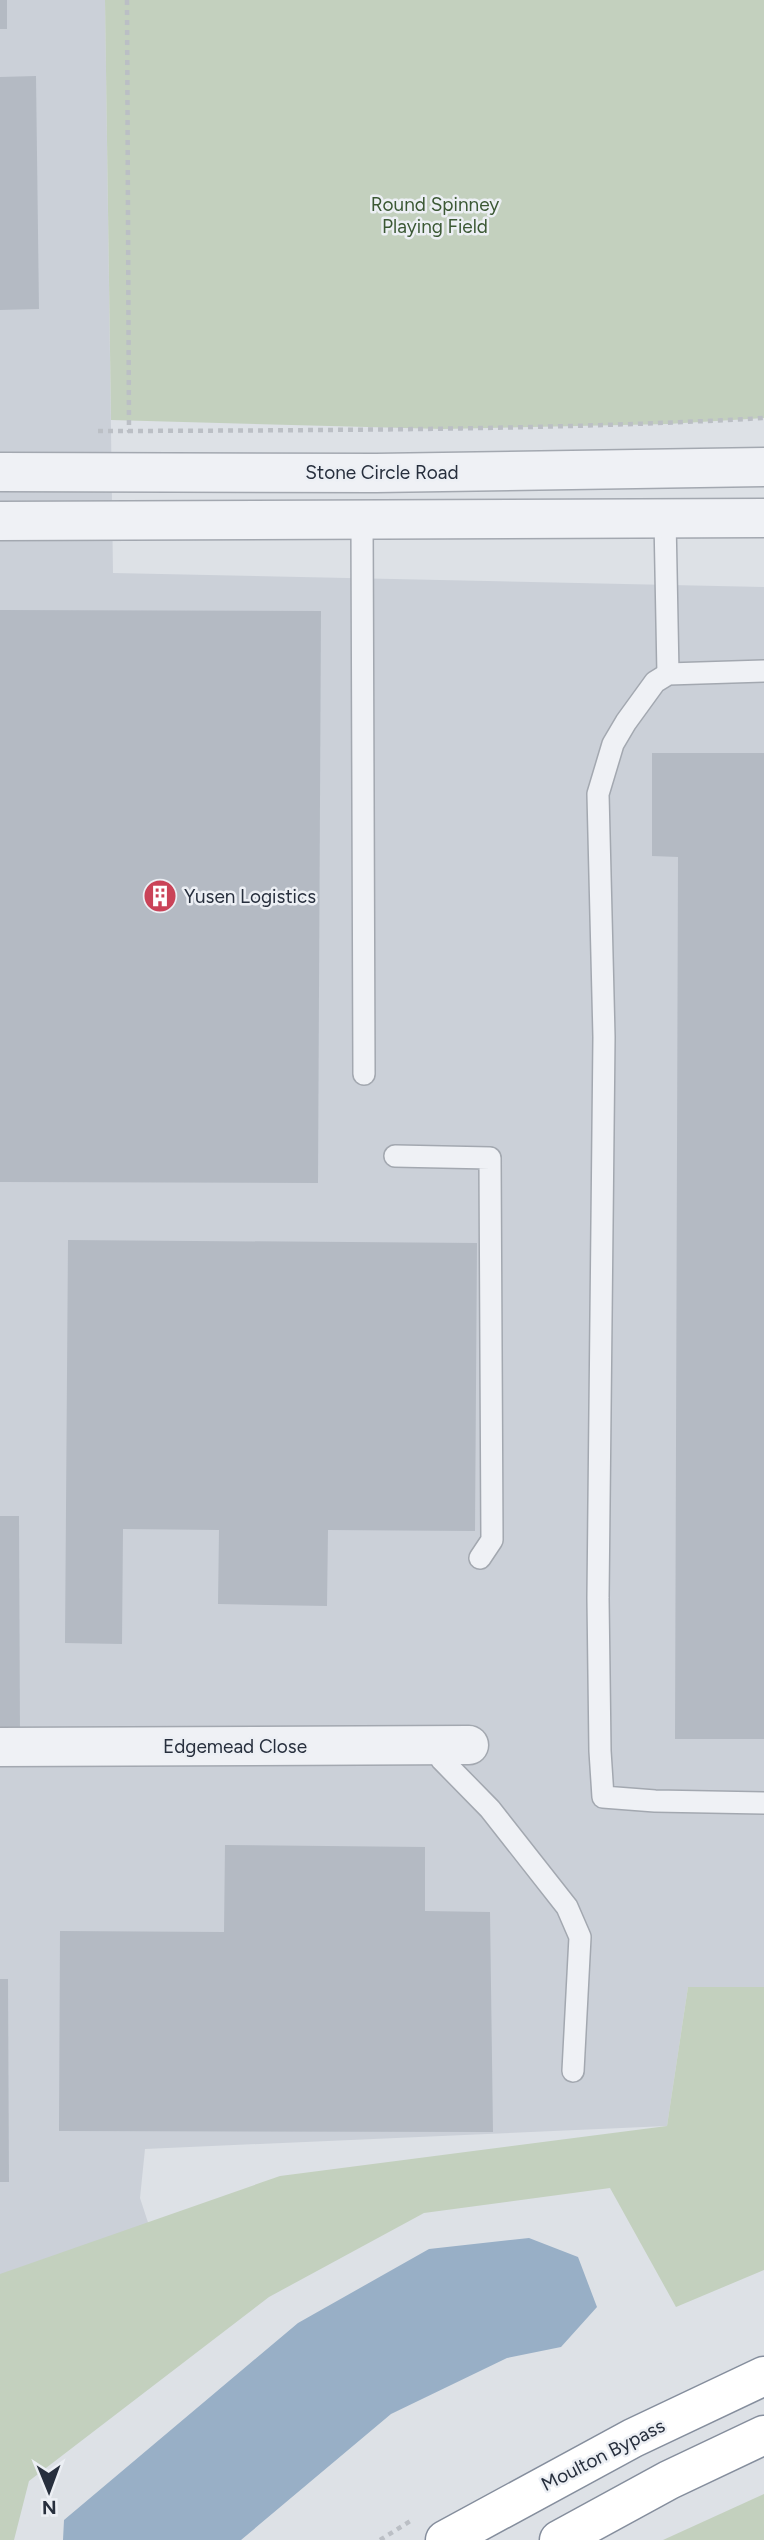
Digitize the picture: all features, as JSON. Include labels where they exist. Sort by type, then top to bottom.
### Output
[{"type":"highway","name":"Moulton Bypass","points":[[445,2540],[633,2438],[764,2376]]},
{"type":"highway","points":[[559,2540],[669,2480],[764,2435]]},
{"type":"street","name":"Stone Circle Road","points":[[0,472],[376,473],[764,467]]},
{"type":"street","points":[[0,521],[764,518]]},
{"type":"street","name":"Edgemead Close","points":[[0,1747],[451,1745]]},
{"type":"lane","points":[[665,519],[668,674]]},
{"type":"lane","points":[[362,521],[363,1074]]},
{"type":"lane","points":[[764,671],[668,674],[655,682],[613,744],[598,794],[604,1037],[598,1598],[603,1797],[764,1803]]},
{"type":"lane","points":[[395,1156],[489,1157],[492,1540],[480,1558]]},
{"type":"lane","points":[[451,1745],[442,1760],[490,1809],[567,1907],[580,1937],[573,2071]]},
{"type":"path","points":[[127,0],[129,431],[443,429],[668,424],[764,418]]},
{"type":"shaded area","points":[[0,0],[105,0],[113,573],[764,587],[764,1987],[688,1987],[667,2126],[145,2149],[140,2198],[160,2259],[0,2308]]},
{"type":"green space","name":"Round Spinney Playing Field","points":[[105,0],[764,0],[764,418],[668,424],[443,429],[111,420]]},
{"type":"green space","points":[[688,1987],[764,1987],[764,2270],[676,2307],[610,2188],[424,2213],[269,2297],[29,2481],[14,2540],[0,2540],[0,2274],[280,2176],[667,2126]]},
{"type":"green space","points":[[764,2494],[764,2540],[663,2540]]},
{"type":"water","points":[[529,2238],[578,2257],[597,2307],[561,2347],[507,2358],[391,2414],[241,2540],[63,2540],[64,2520],[298,2323],[429,2249]]},
{"type":"building","points":[[0,0],[7,0],[7,29],[0,29]]},
{"type":"building","points":[[36,76],[39,309],[0,310],[0,77]]},
{"type":"building","name":"Yusen Logistics","points":[[0,610],[321,611],[318,1183],[0,1182]]},
{"type":"building","points":[[652,753],[764,753],[764,1739],[675,1739],[678,857],[652,856]]},
{"type":"building","points":[[68,1240],[477,1243],[475,1531],[328,1530],[327,1606],[218,1604],[219,1530],[123,1529],[122,1644],[65,1643]]},
{"type":"building","points":[[0,1516],[19,1516],[20,1733],[0,1733]]},
{"type":"building","points":[[225,1845],[425,1847],[425,1911],[490,1912],[493,2132],[59,2131],[60,1931],[224,1932]]},
{"type":"building","points":[[0,1979],[8,1979],[9,2182],[0,2182]]},
{"type":"place","name":"Yusen Logistics","points":[[160,896]]}]
